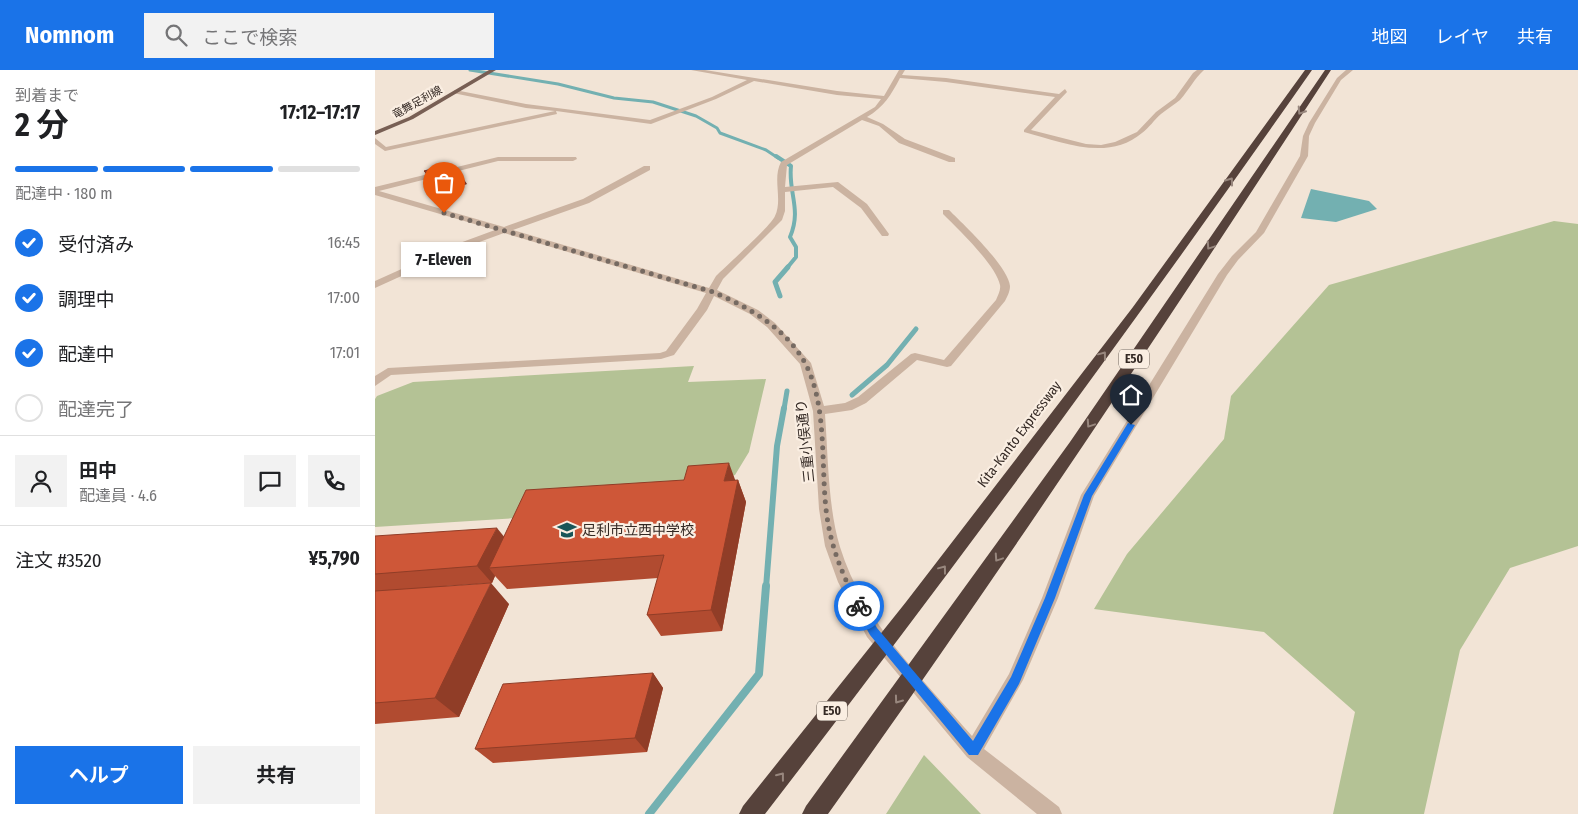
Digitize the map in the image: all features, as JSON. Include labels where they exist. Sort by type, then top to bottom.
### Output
[{"type":"highway","name":"Kita-Kanto Expressway","points":[[751,814],[913,608],[1137,310],[1309,70]]},
{"type":"highway","name":"E50","points":[[814,814],[937,647],[1164,315],[1327,70]]},
{"type":"main road","name":"竜舞足利線","points":[[375,133],[406,121],[493,70]]},
{"type":"street","points":[[694,70],[837,93],[887,98]]},
{"type":"street","points":[[375,382],[388,372],[661,356],[670,353],[702,310],[719,278],[779,218],[782,209],[781,168],[789,159],[864,118],[887,98],[901,70]]},
{"type":"street","points":[[897,76],[1062,93],[1026,131],[1086,146],[1108,146],[1139,132],[1177,98],[1195,74],[1201,70]]},
{"type":"street","points":[[973,751],[1015,680],[1050,598],[1088,495],[1223,274],[1235,258],[1260,232],[1304,156],[1306,136],[1312,124],[1339,80],[1350,70]]},
{"type":"street","points":[[455,92],[561,110],[651,122],[714,98],[754,79]]},
{"type":"street","points":[[375,140],[385,149],[551,115],[561,110]]},
{"type":"street","points":[[864,118],[881,125],[902,141],[952,160]]},
{"type":"street","points":[[375,191],[498,159],[573,159]]},
{"type":"street","points":[[375,285],[460,246],[586,201],[647,168]]},
{"type":"street","points":[[782,190],[835,184],[858,201],[885,234]]},
{"type":"street","name":"三重小俣通り","points":[[375,191],[503,231],[713,292],[753,312],[771,325],[805,362],[813,385],[819,411],[832,546],[846,582],[873,632],[973,751],[1052,814]]},
{"type":"street","points":[[819,411],[848,407],[862,400],[915,356],[947,364],[1000,301],[1004,294],[1005,285],[997,270],[946,212]]},
{"type":"green space","points":[[1554,221],[1578,224],[1578,546],[1510,568],[1460,650],[1424,814],[1333,814],[1355,712],[1264,632],[1094,609],[1127,554],[1224,439],[1231,396],[1329,285]]},
{"type":"green space","points":[[694,366],[688,382],[766,379],[749,452],[735,475],[657,498],[517,518],[375,527],[375,399],[377,396],[413,382]]},
{"type":"green space","points":[[924,755],[981,814],[886,814]]},
{"type":"water","points":[[1311,189],[1369,201],[1377,209],[1336,222],[1301,218]]},
{"type":"building","points":[[446,165],[461,175],[440,180],[424,171]]},
{"type":"building","points":[[729,463],[724,481],[738,480],[711,610],[647,615],[664,555],[489,568],[526,490],[684,480],[688,466]]},
{"type":"building","points":[[497,528],[477,566],[375,574],[375,536]]},
{"type":"building","points":[[491,583],[435,698],[375,703],[375,591]]},
{"type":"building","points":[[653,673],[635,738],[475,749],[503,684]]},
{"type":"waterway","points":[[470,70],[558,84],[614,98],[653,102],[696,116],[717,128],[720,133],[766,150],[778,158]]},
{"type":"waterway","points":[[776,156],[791,166],[795,218],[790,237],[796,247],[796,257],[787,268]]},
{"type":"waterway","points":[[780,296],[775,282],[788,267]]},
{"type":"waterway","points":[[852,395],[887,365],[916,329]]},
{"type":"waterway","points":[[784,409],[787,391]]},
{"type":"waterway","points":[[766,588],[777,446],[784,408]]},
{"type":"waterway","points":[[649,814],[759,674],[766,586]]},
{"type":"way so far","points":[[444,213],[713,292],[737,302],[771,325],[805,362],[813,385],[819,411],[826,509],[832,546],[846,582],[859,606]]},
{"type":"place","name":"7-Eleven","points":[[444,213]]},
{"type":"place","name":"足利市立西中学校","points":[[567,530]]},
{"type":"route","points":[[859,606],[873,632],[973,751],[1015,680],[1050,598],[1088,495],[1131,425]]}]
